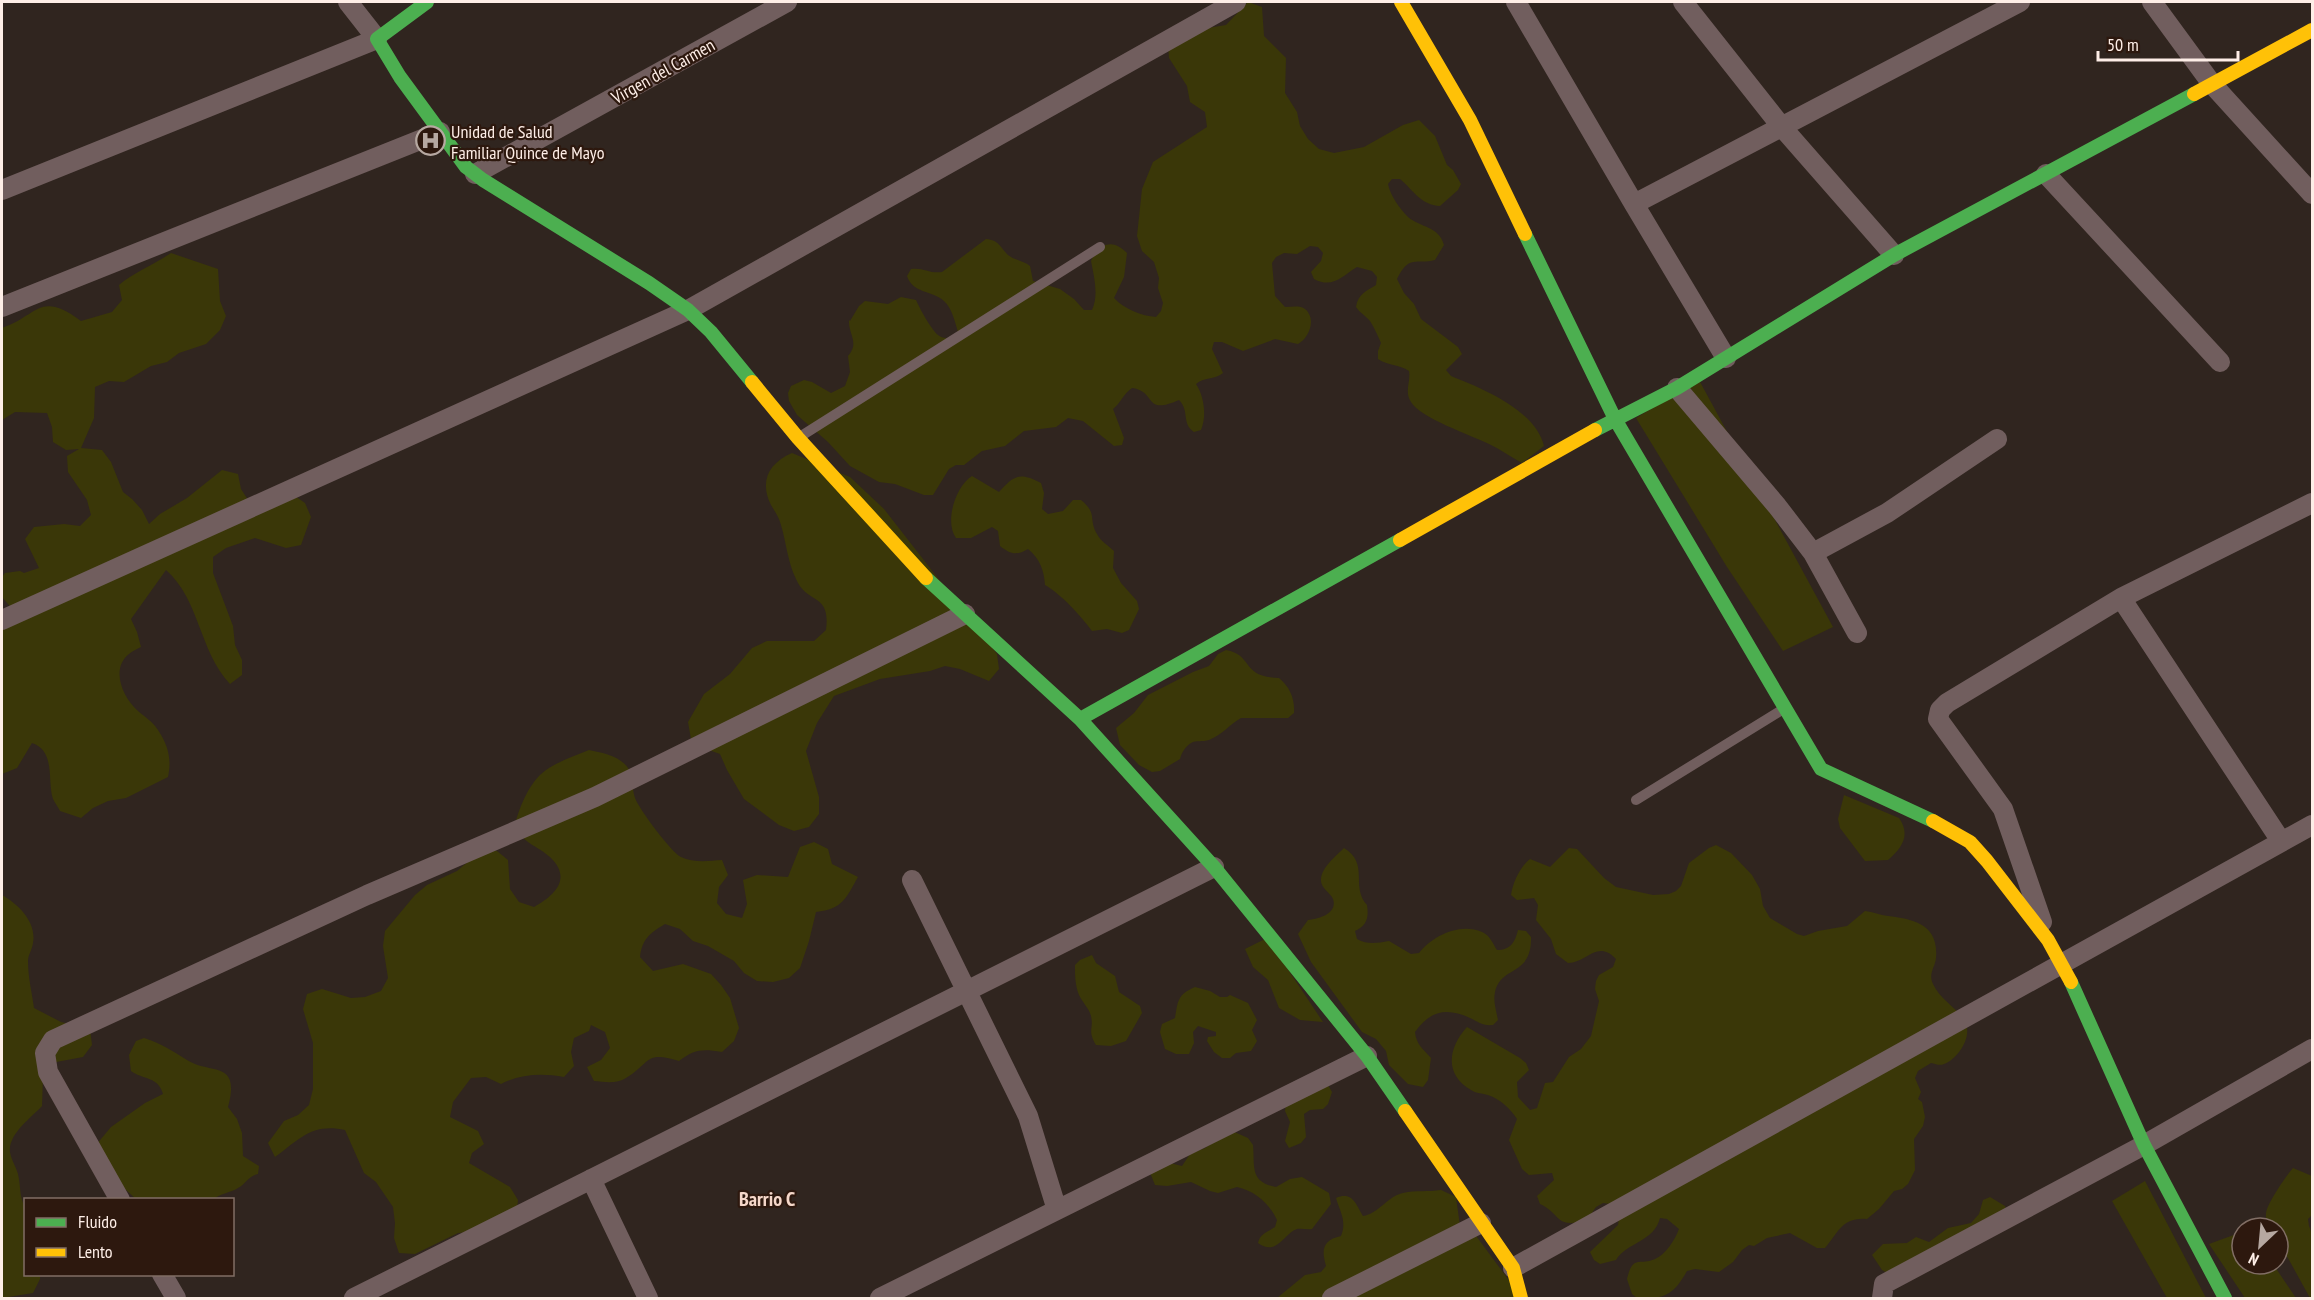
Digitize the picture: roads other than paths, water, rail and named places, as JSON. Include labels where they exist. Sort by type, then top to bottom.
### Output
[{"type":"street","points":[[348,2],[377,39],[440,132],[475,174],[688,310],[711,332],[798,438],[915,567],[1080,719],[1214,867],[1367,1056],[1513,1268],[1521,1299]]},
{"type":"street","points":[[2,190],[377,39],[427,2]]},
{"type":"street","name":"Virgen del Carmen","points":[[475,174],[787,2]]},
{"type":"street","points":[[2,620],[688,310],[1236,2]]},
{"type":"street","points":[[1401,2],[1470,120],[1615,419],[1821,769],[1945,826],[1970,842],[2048,940],[2062,963],[2144,1145],[2225,1299]]},
{"type":"street","points":[[1516,2],[1726,358]]},
{"type":"street","points":[[1683,2],[1781,126],[1894,255]]},
{"type":"street","points":[[1634,204],[2020,2]]},
{"type":"street","points":[[2152,2],[2212,84],[2313,194]]},
{"type":"street","points":[[1080,719],[1615,419],[1677,388],[1894,255],[2313,30]]},
{"type":"street","points":[[2,307],[440,132]]},
{"type":"street","points":[[2046,174],[2220,362]]},
{"type":"street","points":[[1677,388],[1777,506],[1813,553],[1857,633]]},
{"type":"street","points":[[1813,553],[1887,513],[1997,439]]},
{"type":"street","points":[[2048,940],[2003,809],[1938,719],[1940,710],[1947,703],[2121,598],[2313,503]]},
{"type":"street","points":[[2121,598],[2281,842]]},
{"type":"street","points":[[119,1198],[48,1071],[45,1053],[53,1040],[368,895],[595,797],[965,614]]},
{"type":"street","points":[[1513,1268],[2313,825]]},
{"type":"street","points":[[354,1299],[1214,867]]},
{"type":"street","points":[[912,880],[1028,1116],[1057,1210]]},
{"type":"street","points":[[1882,1299],[1884,1284],[2144,1145],[2313,1049]]},
{"type":"street","points":[[880,1299],[1367,1056]]},
{"type":"street","points":[[591,1179],[648,1299]]},
{"type":"street","points":[[1332,1299],[1481,1223]]},
{"type":"street","points":[[163,1276],[176,1299]]},
{"type":"lane","points":[[798,438],[1100,247]]},
{"type":"lane","points":[[1636,800],[1786,708]]},
{"type":"place","name":"Unidad de Salud Familiar Quince de Mayo","points":[[430,141]]},
{"type":"district","name":"Barrio C","points":[[767,1199]]}]
